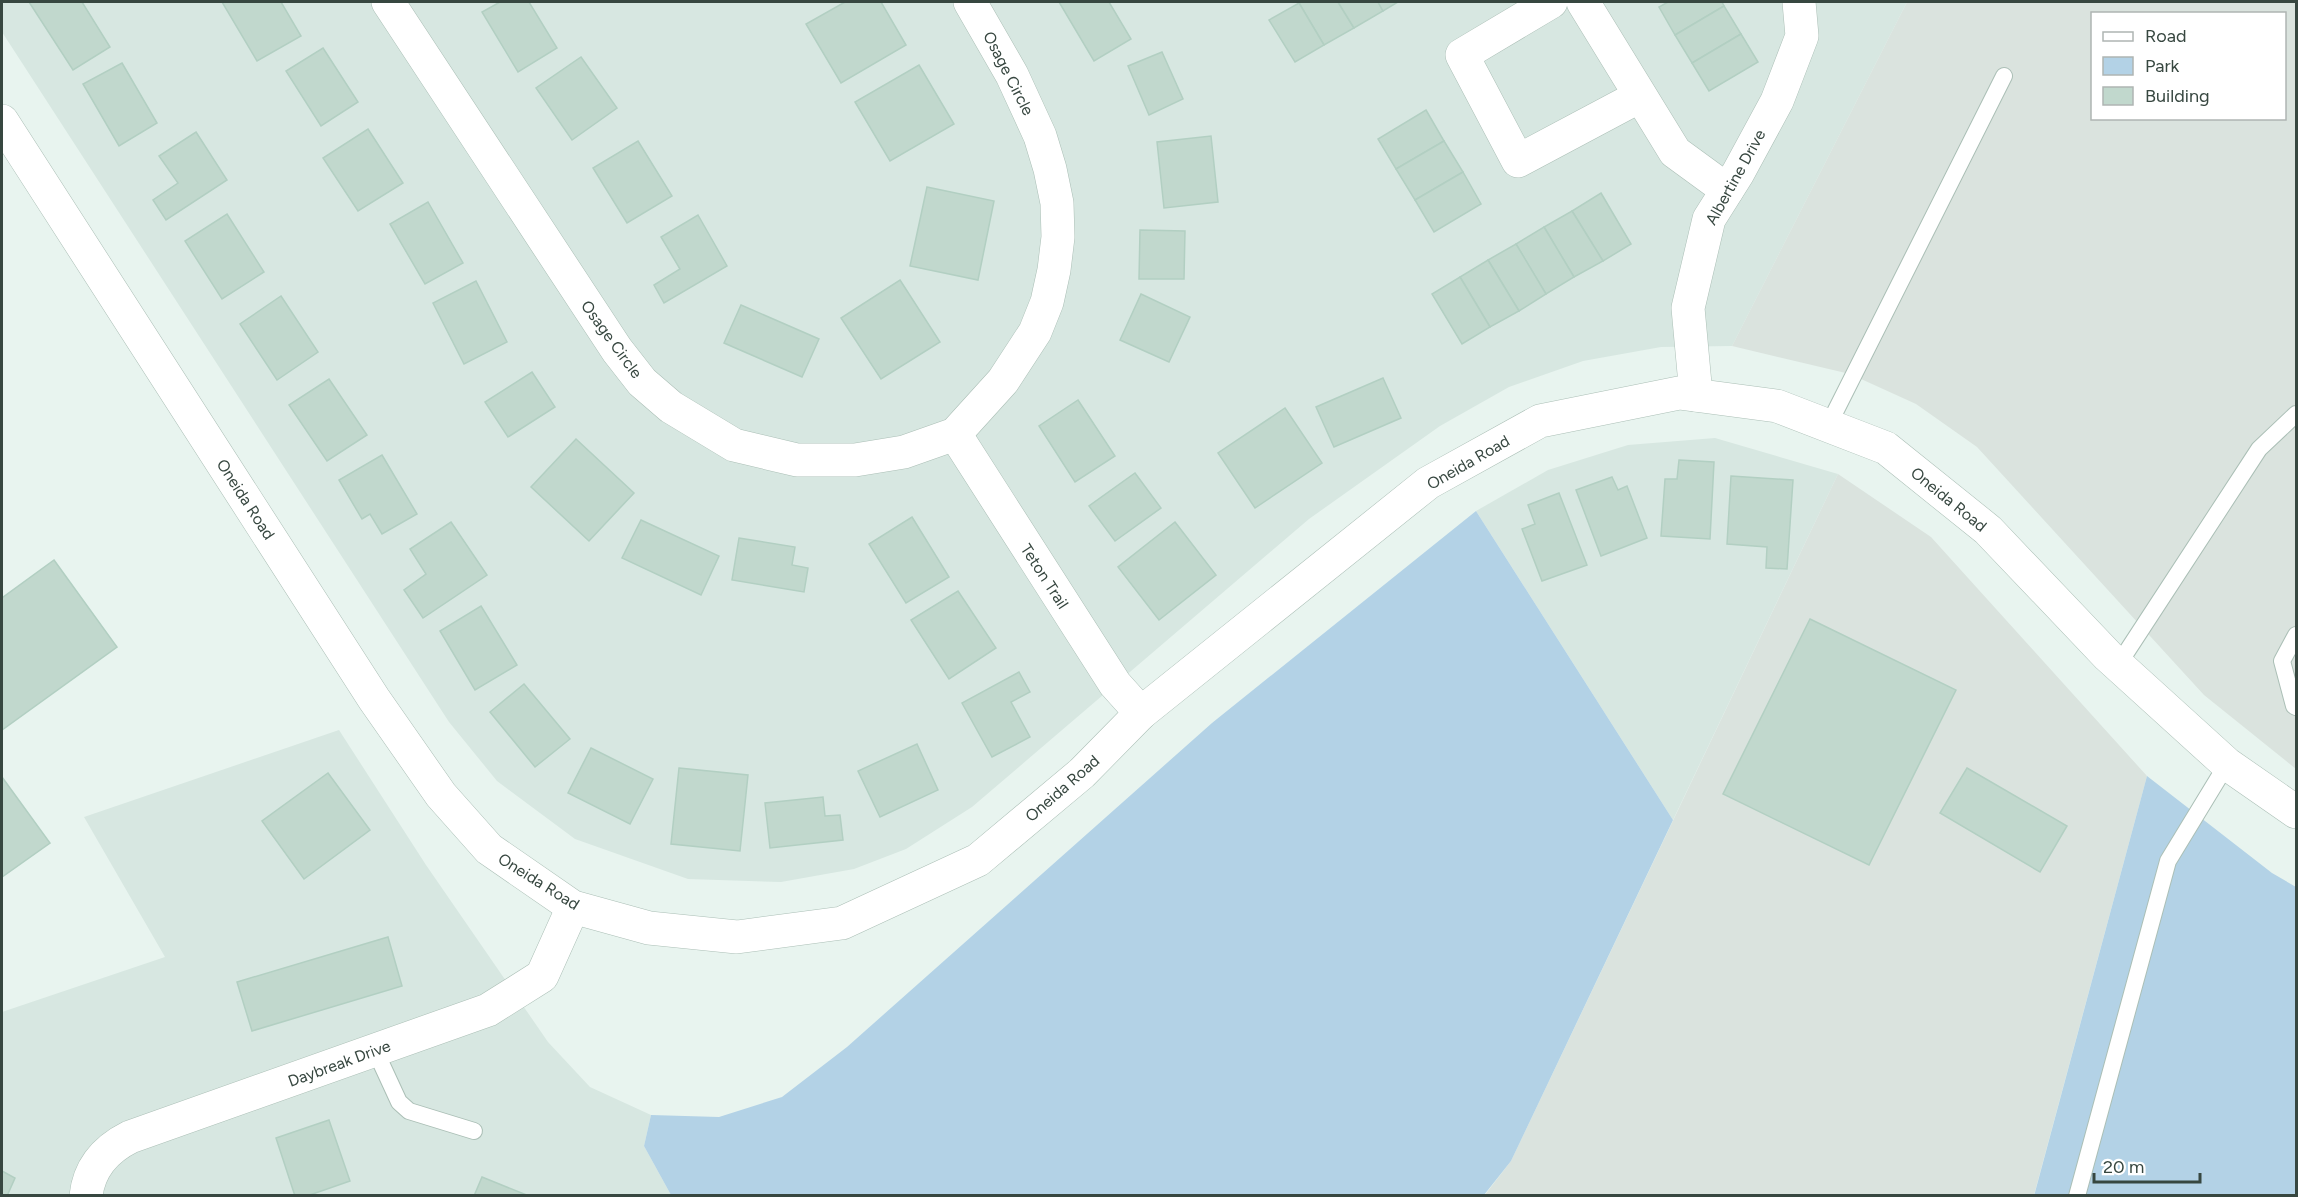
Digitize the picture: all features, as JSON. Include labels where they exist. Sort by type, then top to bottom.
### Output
[{"type":"street","name":"Osage Circle","points":[[388,2],[617,350],[642,382],[671,407],[734,445],[797,460],[855,460],[904,452],[955,434],[1003,381],[1035,332],[1047,302],[1058,237],[1057,202],[1050,169],[1040,136],[1012,75],[970,2]]},
{"type":"street","points":[[1551,2],[1462,55],[1518,161],[1640,96]]},
{"type":"street","points":[[1584,2],[1676,152],[1727,190]]},
{"type":"street","name":"Albertine Drive","points":[[1696,395],[1688,308],[1709,219],[1777,101],[1802,36],[1799,2]]},
{"type":"street","name":"Oneida Road","points":[[2,121],[374,699],[441,795],[489,849],[573,907],[649,928],[737,937],[842,923],[978,860],[1082,773],[1141,713],[1428,483],[1540,422],[1679,393],[1777,406],[1886,448],[1988,530],[2118,665],[2227,764],[2296,812]]},
{"type":"street","name":"Teton Trail","points":[[955,434],[1115,684],[1141,713]]},
{"type":"street","name":"Daybreak Drive","points":[[86,1196],[89,1178],[102,1157],[118,1143],[130,1137],[488,1010],[543,976],[573,907]]},
{"type":"lane","points":[[1828,426],[2004,76]]},
{"type":"lane","points":[[2118,665],[2259,449],[2296,414]]},
{"type":"lane","points":[[2296,635],[2282,661],[2296,707]]},
{"type":"lane","points":[[2077,1196],[2168,861],[2227,764]]},
{"type":"lane","points":[[375,1050],[399,1102],[409,1111],[474,1131]]},
{"type":"shaded area","points":[[2,2],[1907,2],[1732,346],[1661,347],[1583,361],[1509,387],[1440,426],[1309,519],[972,807],[906,849],[854,869],[781,882],[688,879],[575,839],[497,781],[449,722],[2,32]]},
{"type":"shaded area","points":[[1907,2],[2296,2],[2296,769],[2204,695],[1977,447],[1916,404],[1850,374],[1732,346]]},
{"type":"shaded area","points":[[1715,438],[1838,474],[1673,820],[1476,511],[1548,470],[1628,445]]},
{"type":"shaded area","points":[[1838,474],[1931,537],[2147,776],[2034,1195],[1484,1196],[1511,1161]]},
{"type":"shaded area","points":[[339,730],[426,865],[548,1042],[590,1087],[651,1115],[644,1146],[671,1195],[2,1195],[2,1012],[165,957],[84,817]]},
{"type":"green space","points":[[1476,511],[1673,820],[1511,1161],[1484,1195],[671,1195],[644,1146],[651,1115],[719,1117],[782,1097],[847,1047],[1212,723]]},
{"type":"green space","points":[[2147,776],[2272,873],[2296,887],[2296,1195],[2034,1196]]},
{"type":"building","points":[[29,2],[82,2],[110,47],[73,70]]},
{"type":"building","points":[[222,2],[281,2],[301,36],[257,61]]},
{"type":"building","points":[[500,2],[529,2],[557,48],[518,72],[482,12]]},
{"type":"building","points":[[845,2],[881,2],[906,45],[841,83],[806,24]]},
{"type":"building","points":[[1059,2],[1109,2],[1131,39],[1094,61]]},
{"type":"building","points":[[1338,2],[1354,28],[1324,45],[1299,3]]},
{"type":"building","points":[[1338,2],[1378,2],[1383,11],[1354,28]]},
{"type":"building","points":[[1378,2],[1398,2],[1383,11]]},
{"type":"building","points":[[1668,2],[1722,2],[1724,6],[1675,35],[1659,7]]},
{"type":"building","points":[[1299,3],[1324,45],[1295,62],[1269,20]]},
{"type":"building","points":[[1724,6],[1741,34],[1692,63],[1675,35]]},
{"type":"building","points":[[1741,34],[1758,62],[1709,91],[1692,63]]},
{"type":"building","points":[[323,48],[358,102],[321,126],[286,71]]},
{"type":"building","points":[[1162,52],[1183,99],[1149,115],[1128,66]]},
{"type":"building","points":[[581,57],[617,108],[572,140],[536,88]]},
{"type":"building","points":[[122,63],[157,123],[119,146],[83,84]]},
{"type":"building","points":[[919,65],[954,124],[890,161],[855,102]]},
{"type":"building","points":[[1426,110],[1444,141],[1396,169],[1378,139]]},
{"type":"building","points":[[368,129],[403,183],[358,211],[323,158]]},
{"type":"building","points":[[196,132],[227,180],[166,220],[153,200],[178,183],[159,156]]},
{"type":"building","points":[[1211,136],[1218,202],[1164,208],[1157,142]]},
{"type":"building","points":[[638,141],[672,196],[627,223],[593,168]]},
{"type":"building","points":[[1444,141],[1463,172],[1415,200],[1396,169]]},
{"type":"building","points":[[1463,172],[1481,204],[1434,232],[1415,200]]},
{"type":"building","points":[[927,187],[994,201],[978,280],[910,266]]},
{"type":"building","points":[[1601,193],[1631,244],[1603,261],[1572,211]]},
{"type":"building","points":[[428,202],[463,263],[425,284],[390,224]]},
{"type":"building","points":[[1572,211],[1603,261],[1574,277],[1544,227]]},
{"type":"building","points":[[227,214],[264,272],[222,299],[185,241]]},
{"type":"building","points":[[698,215],[727,266],[664,303],[654,285],[680,269],[661,237]]},
{"type":"building","points":[[1544,227],[1574,277],[1546,294],[1516,244]]},
{"type":"building","points":[[1140,230],[1185,231],[1184,279],[1139,279]]},
{"type":"building","points":[[1516,244],[1546,294],[1519,311],[1488,260]]},
{"type":"building","points":[[1488,260],[1519,311],[1490,327],[1460,277]]},
{"type":"building","points":[[1460,277],[1490,327],[1462,344],[1432,294]]},
{"type":"building","points":[[900,280],[940,342],[881,379],[841,318]]},
{"type":"building","points":[[476,281],[507,342],[464,364],[433,303]]},
{"type":"building","points":[[1141,294],[1190,317],[1169,362],[1120,340]]},
{"type":"building","points":[[281,296],[318,352],[277,380],[240,324]]},
{"type":"building","points":[[741,305],[819,339],[802,377],[724,343]]},
{"type":"building","points":[[532,372],[555,407],[508,437],[485,402]]},
{"type":"building","points":[[1383,378],[1401,418],[1334,447],[1316,407]]},
{"type":"building","points":[[329,379],[367,435],[327,461],[289,405]]},
{"type":"building","points":[[1078,400],[1115,456],[1075,482],[1039,426]]},
{"type":"building","points":[[1285,408],[1322,463],[1255,508],[1218,453]]},
{"type":"building","points":[[576,439],[634,493],[589,541],[531,487]]},
{"type":"building","points":[[382,455],[417,514],[382,534],[370,514],[362,519],[339,480]]},
{"type":"building","points":[[1679,460],[1714,462],[1710,539],[1661,536],[1665,479],[1677,479]]},
{"type":"building","points":[[1135,473],[1161,508],[1115,541],[1089,506]]},
{"type":"building","points":[[1731,476],[1793,480],[1787,569],[1766,568],[1767,547],[1727,544]]},
{"type":"building","points":[[1612,477],[1618,490],[1627,486],[1647,538],[1601,556],[1576,490]]},
{"type":"building","points":[[1559,493],[1587,565],[1542,581],[1522,529],[1535,524],[1528,505]]},
{"type":"building","points":[[912,517],[949,577],[906,603],[869,544]]},
{"type":"building","points":[[641,520],[719,556],[701,595],[622,558]]},
{"type":"building","points":[[451,522],[487,575],[423,618],[404,590],[426,574],[410,549]]},
{"type":"building","points":[[1175,522],[1216,575],[1159,620],[1118,567]]},
{"type":"building","points":[[739,538],[795,547],[792,565],[808,568],[804,592],[732,580]]},
{"type":"building","points":[[54,560],[117,647],[2,730],[2,598]]},
{"type":"building","points":[[958,591],[996,648],[949,679],[911,620]]},
{"type":"building","points":[[481,606],[517,665],[475,690],[440,631]]},
{"type":"building","points":[[1810,619],[1956,690],[1869,865],[1723,794]]},
{"type":"building","points":[[1019,672],[1030,692],[1011,702],[1030,737],[992,757],[962,703]]},
{"type":"building","points":[[524,684],[570,739],[535,767],[490,712]]},
{"type":"building","points":[[917,744],[938,790],[880,817],[858,771]]},
{"type":"building","points":[[591,748],[653,779],[630,824],[568,793]]},
{"type":"building","points":[[679,768],[748,775],[740,851],[671,844]]},
{"type":"building","points":[[1967,768],[2067,826],[2040,872],[1940,813]]},
{"type":"building","points":[[328,773],[370,830],[304,879],[262,821]]},
{"type":"building","points":[[2,777],[50,843],[2,877]]},
{"type":"building","points":[[823,797],[825,816],[840,815],[843,840],[770,848],[765,803]]},
{"type":"building","points":[[388,937],[402,986],[252,1031],[237,982]]},
{"type":"building","points":[[329,1120],[350,1181],[307,1196],[295,1196],[276,1138]]},
{"type":"building","points":[[2,1171],[15,1178],[7,1196],[2,1196]]},
{"type":"building","points":[[482,1177],[529,1196],[474,1196]]}]
